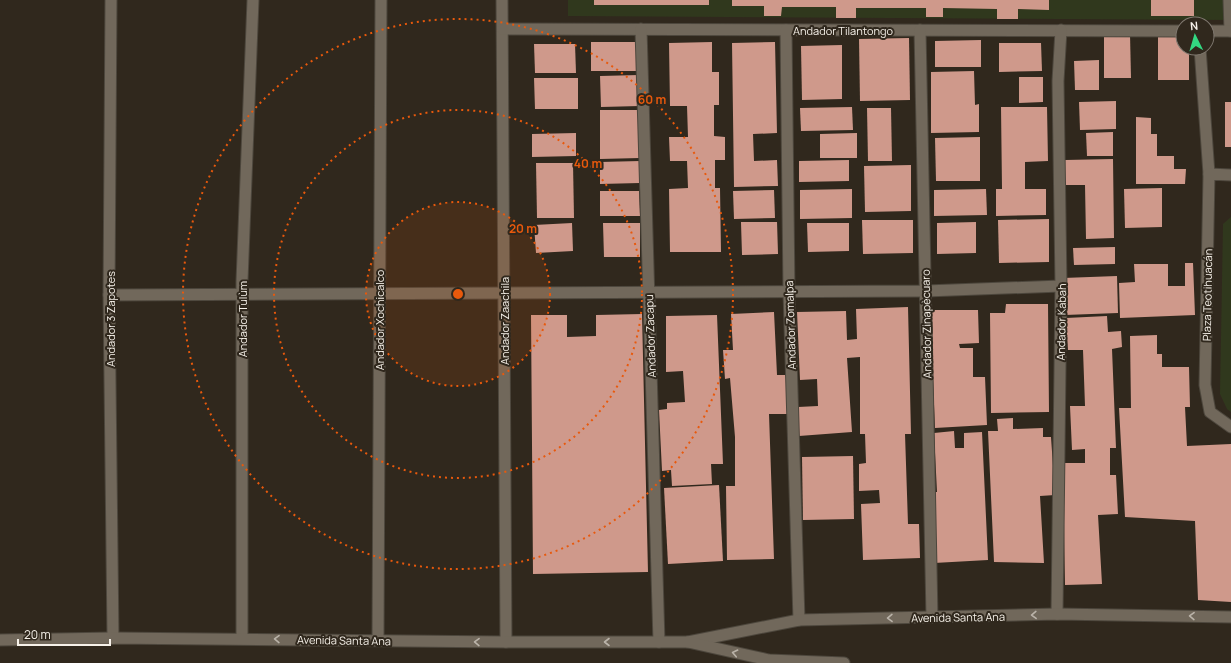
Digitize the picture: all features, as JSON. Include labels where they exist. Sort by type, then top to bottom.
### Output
[{"type":"street","name":"Andador 3 Zapotes","points":[[111,0],[109,295],[113,638]]},
{"type":"street","name":"Andador Tulùm","points":[[242,638],[242,295],[253,0]]},
{"type":"street","name":"Andador Xochicalco","points":[[378,640],[381,0]]},
{"type":"street","name":"Andador Zaachila","points":[[502,0],[506,642]]},
{"type":"street","points":[[1215,31],[1230,31],[1229,0]]},
{"type":"street","name":"Andador Tilantongo","points":[[503,29],[1175,31]]},
{"type":"street","name":"Andador Zacapu","points":[[641,29],[659,642]]},
{"type":"street","name":"Andador Zomalpa","points":[[786,30],[789,292],[799,620]]},
{"type":"street","name":"Andador Zinapècuaro","points":[[920,30],[932,617]]},
{"type":"street","name":"Andador Kabah","points":[[1057,614],[1061,286],[1058,81],[1061,30]]},
{"type":"street","name":"Plaza Teotihuacán","points":[[1201,56],[1209,174],[1205,385],[1210,412],[1231,427]]},
{"type":"street","points":[[1209,174],[1231,175]]},
{"type":"street","points":[[109,295],[926,291],[1061,286]]},
{"type":"street","name":"Avenida Santa Ana","points":[[0,640],[242,638],[506,642],[688,642],[799,620],[1057,614],[1231,617]]},
{"type":"street","name":"Avenida Santa Ana","points":[[688,642],[768,660],[844,663]]},
{"type":"green space","points":[[568,0],[1231,0],[1231,20],[1215,20],[1215,16],[1175,16],[1175,20],[568,16]]},
{"type":"green space","points":[[1231,217],[1231,412],[1227,409],[1220,394],[1223,224]]},
{"type":"building","points":[[594,0],[709,0],[709,5],[594,5]]},
{"type":"building","points":[[732,0],[1049,0],[1049,10],[1018,9],[1018,19],[997,19],[997,9],[943,8],[943,17],[926,17],[926,8],[856,8],[856,18],[836,18],[836,7],[782,7],[781,16],[764,16],[764,6],[732,6]]},
{"type":"building","points":[[1151,0],[1194,0],[1194,16],[1151,16]]},
{"type":"building","points":[[1130,34],[1131,78],[1104,78],[1104,35]]},
{"type":"building","points":[[1158,35],[1175,36],[1175,56],[1189,56],[1189,80],[1158,80]]},
{"type":"building","points":[[909,38],[910,100],[860,101],[859,39]]},
{"type":"building","points":[[981,40],[981,67],[935,67],[935,41]]},
{"type":"building","points":[[591,42],[638,42],[639,71],[591,71]]},
{"type":"building","points":[[712,42],[712,72],[719,72],[719,105],[714,105],[714,136],[725,137],[725,160],[715,160],[715,188],[720,188],[721,252],[670,252],[669,189],[688,188],[687,161],[670,161],[669,137],[688,137],[687,106],[670,106],[669,43]]},
{"type":"building","points":[[775,42],[777,133],[753,134],[754,161],[777,160],[778,186],[734,187],[732,43]]},
{"type":"building","points":[[999,43],[1041,43],[1042,71],[999,72]]},
{"type":"building","points":[[534,44],[575,44],[576,73],[535,73]]},
{"type":"building","points":[[842,45],[842,99],[802,100],[801,46]]},
{"type":"building","points":[[1099,60],[1099,90],[1075,90],[1074,61]]},
{"type":"building","points":[[974,71],[975,105],[979,104],[979,132],[931,133],[931,72]]},
{"type":"building","points":[[639,75],[640,106],[601,107],[600,76]]},
{"type":"building","points":[[1019,77],[1043,77],[1043,102],[1019,103]]},
{"type":"building","points":[[534,78],[578,78],[578,109],[535,109]]},
{"type":"building","points":[[1116,101],[1116,129],[1080,130],[1079,102]]},
{"type":"building","points":[[1225,102],[1231,102],[1231,147],[1225,147]]},
{"type":"building","points":[[852,107],[853,130],[801,131],[800,108]]},
{"type":"building","points":[[1001,107],[1047,107],[1048,161],[1025,162],[1025,189],[1046,189],[1046,215],[996,216],[996,189],[1002,189]]},
{"type":"building","points":[[867,108],[891,108],[892,161],[868,161]]},
{"type":"building","points":[[600,110],[639,110],[640,158],[600,159]]},
{"type":"building","points":[[1136,117],[1151,118],[1151,134],[1157,134],[1157,156],[1174,156],[1174,169],[1186,169],[1185,184],[1136,184]]},
{"type":"building","points":[[1113,132],[1113,156],[1087,156],[1086,133]]},
{"type":"building","points":[[576,133],[576,156],[532,157],[532,134]]},
{"type":"building","points":[[857,133],[857,158],[820,158],[820,134]]},
{"type":"building","points":[[980,137],[980,181],[936,181],[935,138]]},
{"type":"building","points":[[1113,159],[1114,238],[1086,239],[1085,185],[1065,185],[1065,160]]},
{"type":"building","points":[[849,160],[849,181],[799,182],[799,161]]},
{"type":"building","points":[[640,161],[640,183],[600,184],[600,162]]},
{"type":"building","points":[[536,163],[573,163],[574,218],[537,218]]},
{"type":"building","points":[[911,165],[911,211],[865,212],[864,166]]},
{"type":"building","points":[[1162,188],[1162,227],[1125,228],[1124,189]]},
{"type":"building","points":[[852,189],[852,218],[800,219],[800,190]]},
{"type":"building","points":[[986,189],[987,215],[934,216],[934,190]]},
{"type":"building","points":[[774,190],[775,218],[734,219],[733,191]]},
{"type":"building","points":[[600,191],[639,191],[640,216],[600,216]]},
{"type":"building","points":[[1049,219],[1049,262],[999,263],[998,220]]},
{"type":"building","points":[[862,220],[913,220],[913,253],[863,254]]},
{"type":"building","points":[[741,222],[777,222],[778,254],[742,255]]},
{"type":"building","points":[[976,222],[976,253],[937,254],[937,223]]},
{"type":"building","points":[[572,223],[573,251],[536,253],[534,225]]},
{"type":"building","points":[[603,223],[640,223],[640,257],[604,257]]},
{"type":"building","points":[[807,223],[849,223],[849,251],[808,252]]},
{"type":"building","points":[[1115,247],[1115,264],[1074,265],[1073,248]]},
{"type":"building","points":[[1185,263],[1193,263],[1195,315],[1120,318],[1119,283],[1135,282],[1134,264],[1168,264],[1168,286],[1185,286]]},
{"type":"building","points":[[1117,276],[1118,313],[1065,315],[1063,278]]},
{"type":"building","points":[[1006,304],[1048,304],[1049,412],[991,413],[990,313],[1005,313]]},
{"type":"building","points":[[908,307],[911,434],[905,434],[908,524],[919,524],[920,558],[863,560],[861,504],[880,503],[879,490],[859,491],[859,464],[866,463],[865,434],[860,434],[860,357],[847,358],[852,432],[799,436],[798,407],[818,406],[817,379],[800,380],[797,312],[846,311],[847,340],[857,339],[856,309]]},
{"type":"building","points":[[930,310],[978,310],[979,343],[959,344],[960,348],[973,348],[973,377],[985,377],[987,425],[935,428]]},
{"type":"building","points":[[774,312],[777,375],[786,375],[789,414],[769,414],[774,559],[727,560],[726,486],[735,486],[735,437],[730,378],[725,379],[723,350],[733,350],[731,314]]},
{"type":"building","points":[[642,314],[648,572],[533,574],[531,315],[567,315],[567,337],[596,336],[596,315]]},
{"type":"building","points":[[717,315],[723,464],[711,464],[712,484],[672,486],[671,470],[662,471],[659,410],[667,409],[667,403],[685,402],[683,371],[666,372],[666,316]]},
{"type":"building","points":[[1107,316],[1108,332],[1121,331],[1122,347],[1112,349],[1116,448],[1110,448],[1110,475],[1116,475],[1118,514],[1098,515],[1102,584],[1065,585],[1063,463],[1085,463],[1085,449],[1072,450],[1070,406],[1085,406],[1083,350],[1068,350],[1066,318]]},
{"type":"building","points":[[1157,335],[1157,354],[1162,354],[1162,367],[1189,367],[1190,407],[1185,407],[1187,446],[1231,444],[1231,602],[1198,600],[1195,521],[1125,517],[1119,408],[1131,408],[1130,336]]},
{"type":"building","points":[[1013,418],[1013,429],[1043,428],[1043,437],[1051,437],[1055,495],[1040,496],[1044,563],[994,562],[988,431],[998,431],[997,419]]},
{"type":"building","points":[[954,431],[955,448],[964,448],[964,433],[982,432],[988,560],[934,563],[931,492],[937,492],[934,433]]},
{"type":"building","points":[[853,456],[854,519],[803,520],[802,457]]},
{"type":"building","points":[[719,485],[723,561],[668,564],[664,488]]}]
